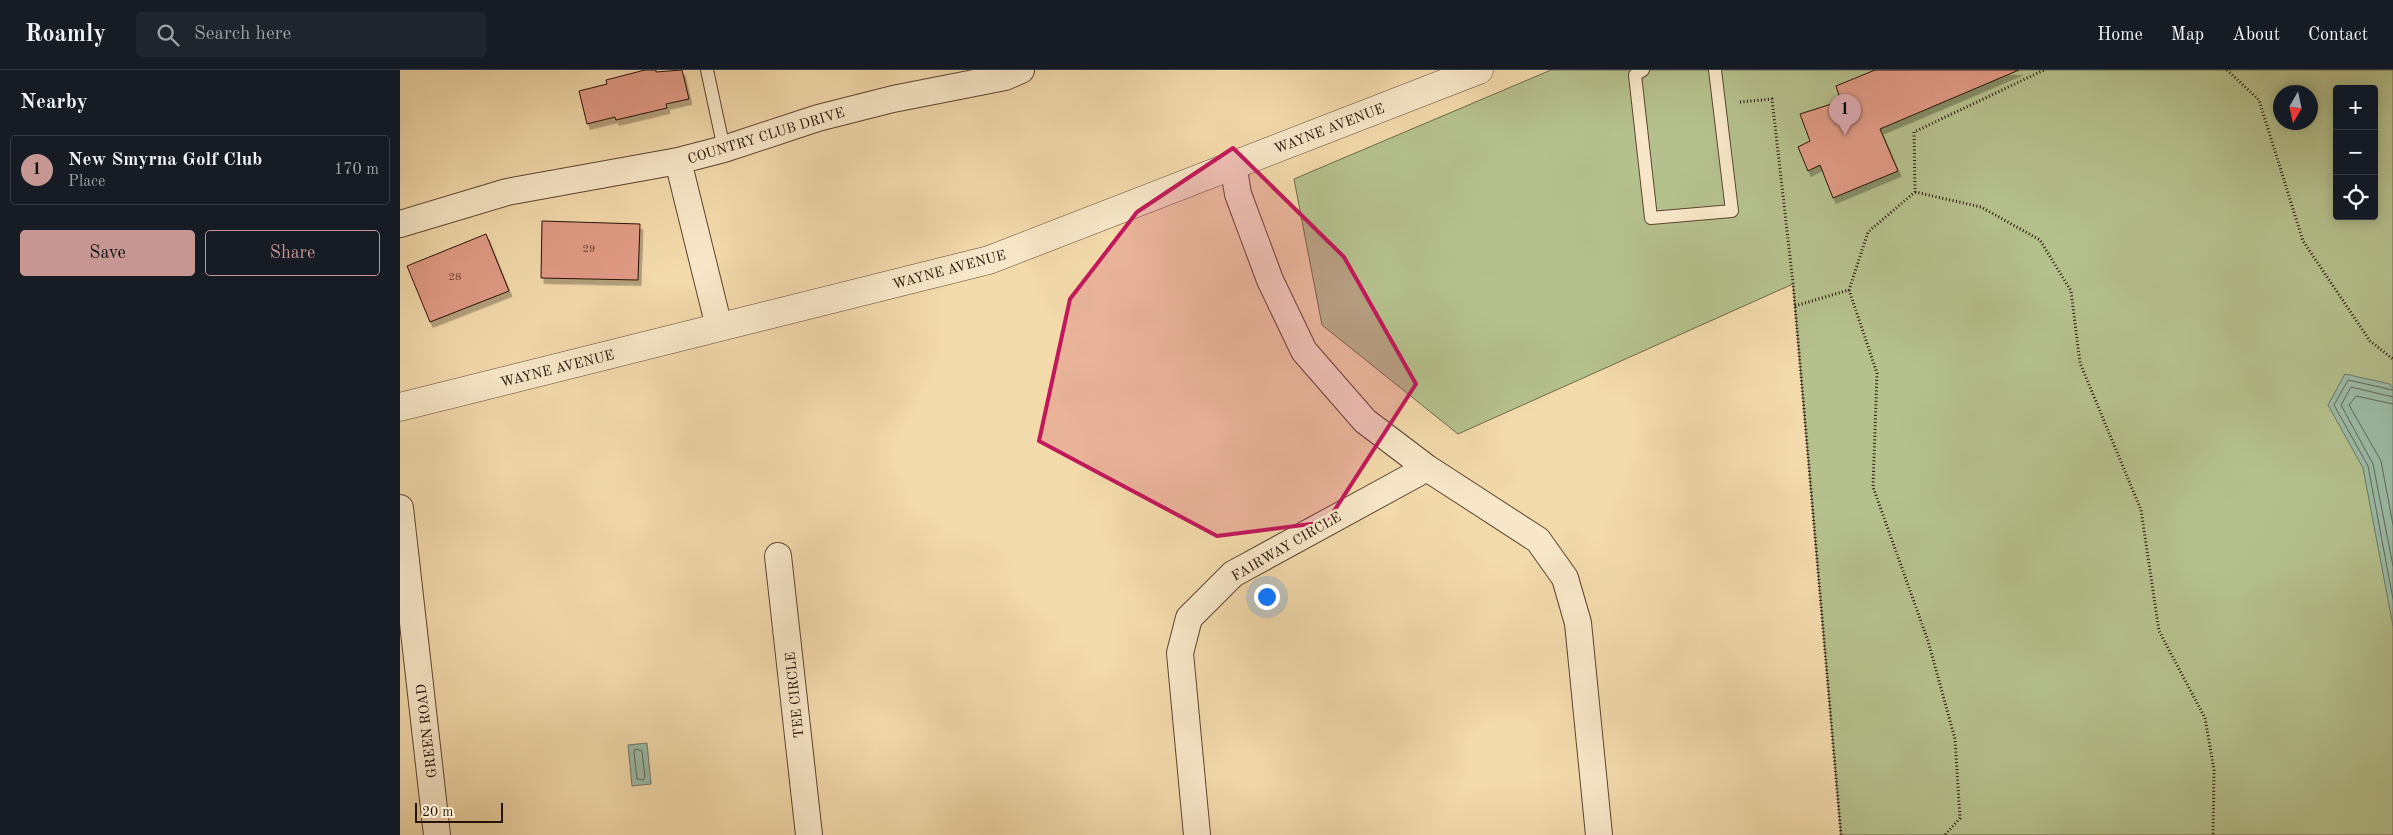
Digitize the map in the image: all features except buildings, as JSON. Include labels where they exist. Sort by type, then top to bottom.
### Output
[{"type":"street","name":"COUNTRY CLUB DRIVE","points":[[719,328],[678,161],[724,149],[818,118],[893,99],[1006,78],[1021,70]]},
{"type":"street","name":"WAYNE AVENUE","points":[[400,407],[990,260],[1479,70]]},
{"type":"street","points":[[400,224],[507,192],[678,161]]},
{"type":"street","points":[[1233,164],[1238,194],[1270,280],[1304,351],[1365,421],[1427,468],[1538,540],[1565,578],[1578,623],[1599,835]]},
{"type":"street","name":"FAIRWAY CIRCLE","points":[[1197,835],[1180,653],[1189,618],[1233,574],[1427,468]]},
{"type":"street","name":"GREEN ROAD","points":[[400,508],[437,835]]},
{"type":"street","name":"TEE CIRCLE","points":[[778,556],[809,835]]},
{"type":"lane","points":[[707,70],[724,149]]},
{"type":"lane","points":[[1643,70],[1635,75],[1651,218],[1732,211],[1715,70]]},
{"type":"path","points":[[1916,192],[1914,132],[2044,70]]},
{"type":"path","points":[[2228,70],[2259,100],[2303,241],[2370,341],[2393,359]]},
{"type":"path","points":[[1719,105],[1772,99],[1795,306],[1841,835]]},
{"type":"path","points":[[1916,192],[1868,232],[1849,290],[1877,373],[1874,487],[1928,641],[1955,739],[1960,818],[1945,835]]},
{"type":"path","points":[[1916,192],[1981,207],[2040,240],[2071,291],[2080,363],[2141,510],[2159,631],[2205,718],[2214,770],[2213,835]]},
{"type":"path","points":[[1795,306],[1849,290]]},
{"type":"highlighted area","points":[[1233,148],[1344,257],[1416,384],[1327,522],[1217,536],[1039,441],[1070,299],[1137,212]]},
{"type":"green space","points":[[1551,70],[2393,70],[2393,835],[1841,835],[1793,284],[1458,434],[1322,325],[1294,179]]},
{"type":"water","points":[[2345,374],[2390,384],[2393,388],[2393,626],[2363,468],[2328,405]]},
{"type":"water","points":[[647,743],[651,784],[632,786],[628,745]]},
{"type":"place","name":"New Smyrna Golf Club","points":[[1845,135]]}]
